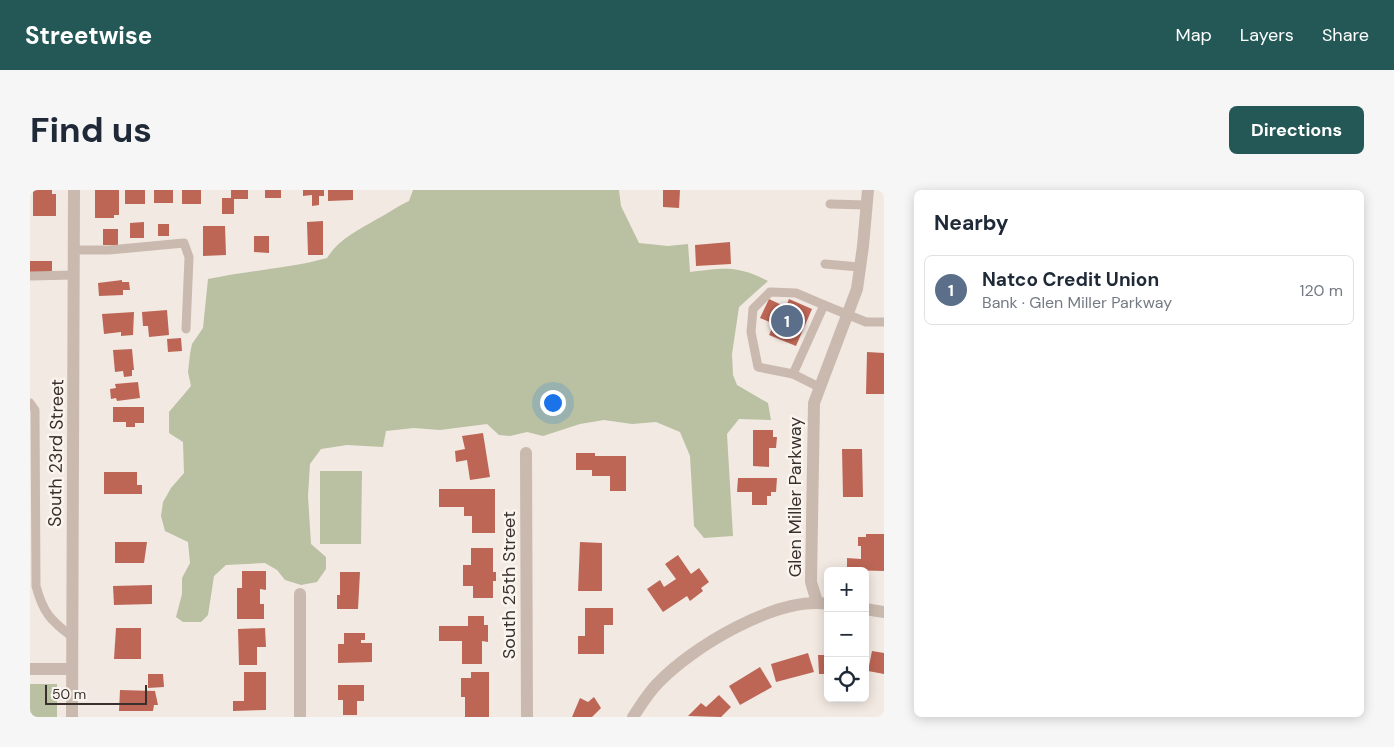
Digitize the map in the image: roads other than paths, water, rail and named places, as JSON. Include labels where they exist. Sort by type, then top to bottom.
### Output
[{"type":"street","name":"South 23rd Street","points":[[72,717],[74,190]]},
{"type":"street","name":"Glen Miller Parkway","points":[[822,603],[811,582],[812,426],[814,402],[856,290],[868,190]]},
{"type":"street","name":"South 25th Street","points":[[526,453],[527,717]]},
{"type":"street","points":[[300,594],[300,717]]},
{"type":"street","points":[[633,717],[658,683],[694,653],[758,617],[795,606],[822,603]]},
{"type":"street","points":[[869,610],[884,612]]},
{"type":"street","points":[[30,669],[71,669]]},
{"type":"lane","points":[[830,204],[867,205]]},
{"type":"lane","points":[[74,250],[109,250],[184,243],[189,257],[186,329]]},
{"type":"lane","points":[[825,264],[859,266]]},
{"type":"lane","points":[[30,276],[74,275]]},
{"type":"lane","points":[[819,387],[793,374],[758,367],[751,332],[753,309],[770,292],[796,293],[866,322],[884,322]]},
{"type":"lane","points":[[793,374],[824,305]]},
{"type":"lane","points":[[30,403],[35,410],[36,586],[42,608],[55,624],[72,636]]},
{"type":"place","name":"Natco Credit Union","points":[[787,321]]}]
